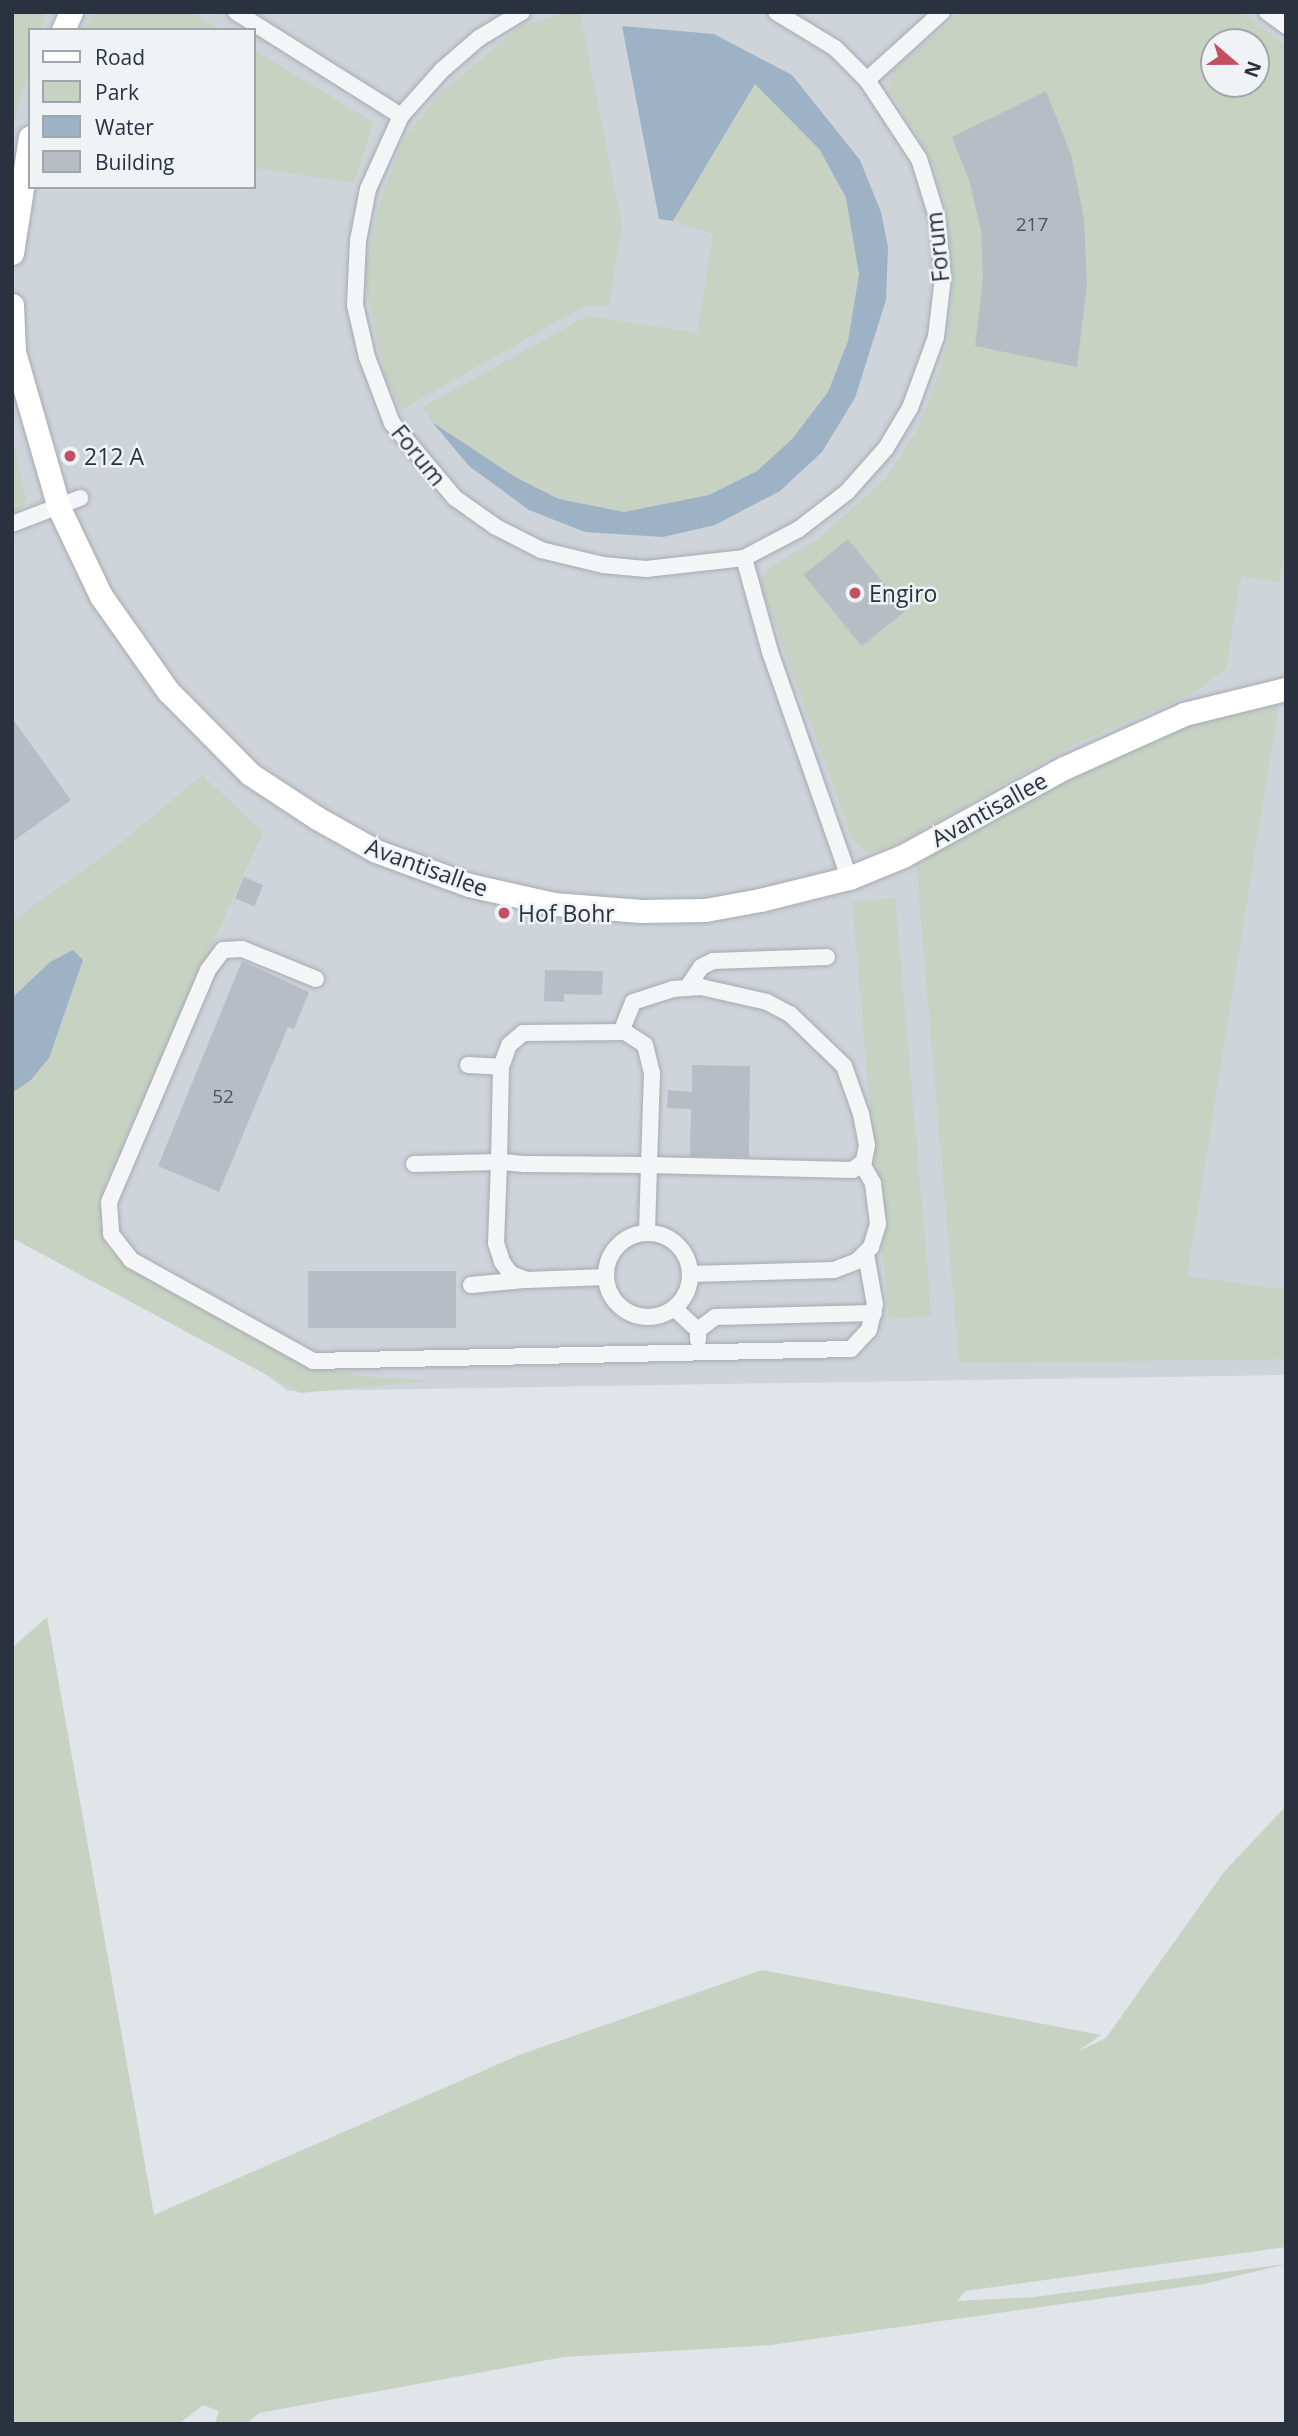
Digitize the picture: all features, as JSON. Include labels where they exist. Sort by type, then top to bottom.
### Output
[{"type":"street","points":[[64,28],[71,12]]},
{"type":"street","points":[[236,12],[401,116]]},
{"type":"street","name":"Forum","points":[[522,12],[470,46],[401,116],[368,189],[358,241],[355,305],[367,357],[392,423],[420,462],[455,498],[496,527],[541,550],[603,565],[646,569],[744,558],[809,521],[847,492],[886,448],[909,408],[936,337],[943,277],[937,218],[919,159],[867,80],[835,48],[776,12]]},
{"type":"street","points":[[867,80],[942,12]]},
{"type":"street","points":[[1267,12],[1286,26]]},
{"type":"street","points":[[12,253],[28,150]]},
{"type":"street","name":"Avantisallee","points":[[12,305],[14,352],[59,508],[101,596],[192,719],[250,774],[376,851],[509,896],[640,911],[705,910],[849,878],[903,856],[1128,737],[1184,714],[1286,689]]},
{"type":"street","points":[[12,524],[80,498]]},
{"type":"street","points":[[744,558],[770,652],[849,878]]},
{"type":"street","points":[[316,979],[242,949],[223,950],[208,970],[125,1158],[109,1202],[111,1234],[131,1260],[313,1361],[451,1355],[852,1349],[869,1330],[874,1313],[866,1254],[878,1224],[873,1183],[862,1164]]},
{"type":"street","points":[[687,988],[701,967],[713,961],[827,957]]},
{"type":"street","points":[[414,1164],[499,1162],[853,1170],[862,1164],[867,1153],[862,1114],[844,1066],[821,1039],[790,1013],[767,1002],[737,993],[687,988],[633,1002],[621,1032]]},
{"type":"street","points":[[527,1280],[511,1274],[502,1262],[496,1243],[501,1067],[509,1045],[523,1033],[621,1032],[637,1037],[650,1058],[647,1233]]},
{"type":"street","points":[[468,1065],[501,1067]]},
{"type":"street","points":[[647,1233],[677,1245],[690,1274],[687,1290],[674,1308],[649,1318],[633,1315],[609,1293],[606,1277],[617,1247],[647,1233]]},
{"type":"street","points":[[690,1274],[834,1270],[866,1254]]},
{"type":"street","points":[[492,1284],[502,1262]]},
{"type":"street","points":[[471,1286],[527,1280],[606,1277]]},
{"type":"street","points":[[674,1308],[698,1330],[699,1352]]},
{"type":"street","points":[[698,1330],[715,1317],[874,1313]]},
{"type":"shaded area","points":[[12,12],[1286,12],[1286,1375],[287,1391],[12,1172]]},
{"type":"green space","points":[[12,12],[46,12],[42,28],[28,28],[28,74],[12,127]]},
{"type":"green space","points":[[93,12],[192,12],[218,28],[85,28]]},
{"type":"green space","points":[[569,12],[580,12],[622,225],[609,306],[584,306],[401,410],[385,375],[363,274],[381,198],[403,141],[438,95],[520,26]]},
{"type":"green space","points":[[960,12],[1243,12],[1263,28],[1200,28],[1200,98],[1270,98],[1270,33],[1286,46],[1286,541],[1279,582],[1241,576],[1226,669],[1194,693],[1077,743],[898,844],[870,853],[853,841],[760,583],[767,569],[820,538],[886,478],[917,430],[948,343],[952,291],[946,208],[929,155],[888,87],[894,70]]},
{"type":"green space","points":[[256,51],[373,122],[354,183],[256,168]]},
{"type":"green space","points":[[755,84],[820,150],[846,198],[855,230],[859,274],[848,341],[828,392],[792,439],[757,471],[709,495],[624,512],[559,499],[517,478],[432,422],[423,407],[587,316],[697,333],[713,234],[673,221]]},
{"type":"green space","points":[[12,436],[26,500],[21,511],[12,515]]},
{"type":"green space","points":[[1279,702],[1187,1276],[1286,1290],[1286,1359],[959,1363],[916,863],[1089,767],[1202,718]]},
{"type":"green space","points":[[202,775],[263,832],[105,1182],[100,1224],[106,1247],[128,1266],[293,1359],[360,1376],[433,1381],[300,1393],[12,1238],[12,1093],[32,1080],[49,1058],[63,1016],[50,962],[12,998],[12,921],[112,850]]},
{"type":"green space","points":[[895,898],[932,1315],[889,1319],[852,902]]},
{"type":"green space","points":[[47,1617],[154,2215],[519,2055],[762,1970],[1101,2035],[1077,2052],[1106,2038],[1224,1872],[1286,1806],[1286,2247],[965,2291],[957,2301],[1034,2297],[1286,2264],[1204,2284],[771,2345],[564,2357],[259,2413],[246,2424],[215,2424],[219,2411],[203,2405],[179,2424],[12,2424],[12,1648]]},
{"type":"water","points":[[622,26],[714,34],[792,75],[860,160],[881,212],[888,247],[886,300],[855,398],[822,452],[780,491],[715,525],[663,537],[585,532],[529,510],[469,466],[432,422],[517,478],[559,499],[624,512],[709,495],[757,471],[792,439],[828,392],[848,341],[859,274],[846,198],[820,150],[755,84],[673,221],[659,219]]},
{"type":"water","points":[[73,950],[83,960],[49,1058],[31,1080],[12,1093],[12,998],[50,962]]},
{"type":"building","points":[[1046,91],[1071,154],[1084,218],[1087,284],[1077,367],[975,346],[983,278],[981,231],[970,183],[952,137]]},
{"type":"building","name":"Engiro","points":[[848,539],[906,610],[862,646],[804,575]]},
{"type":"building","points":[[12,718],[71,800],[12,842]]},
{"type":"building","points":[[244,877],[263,885],[254,906],[235,898]]},
{"type":"building","points":[[242,961],[309,992],[294,1029],[288,1027],[219,1192],[158,1166]]},
{"type":"building","points":[[545,970],[603,971],[602,995],[564,994],[564,1002],[544,1001]]},
{"type":"building","points":[[692,1065],[750,1066],[749,1157],[690,1156],[691,1109],[667,1108],[668,1090],[692,1092]]},
{"type":"building","points":[[308,1271],[456,1271],[456,1328],[308,1328]]},
{"type":"place","name":"212 A","points":[[70,456]]},
{"type":"place","name":"Engiro","points":[[855,593]]},
{"type":"place","name":"Hof Bohr","points":[[504,913]]}]
